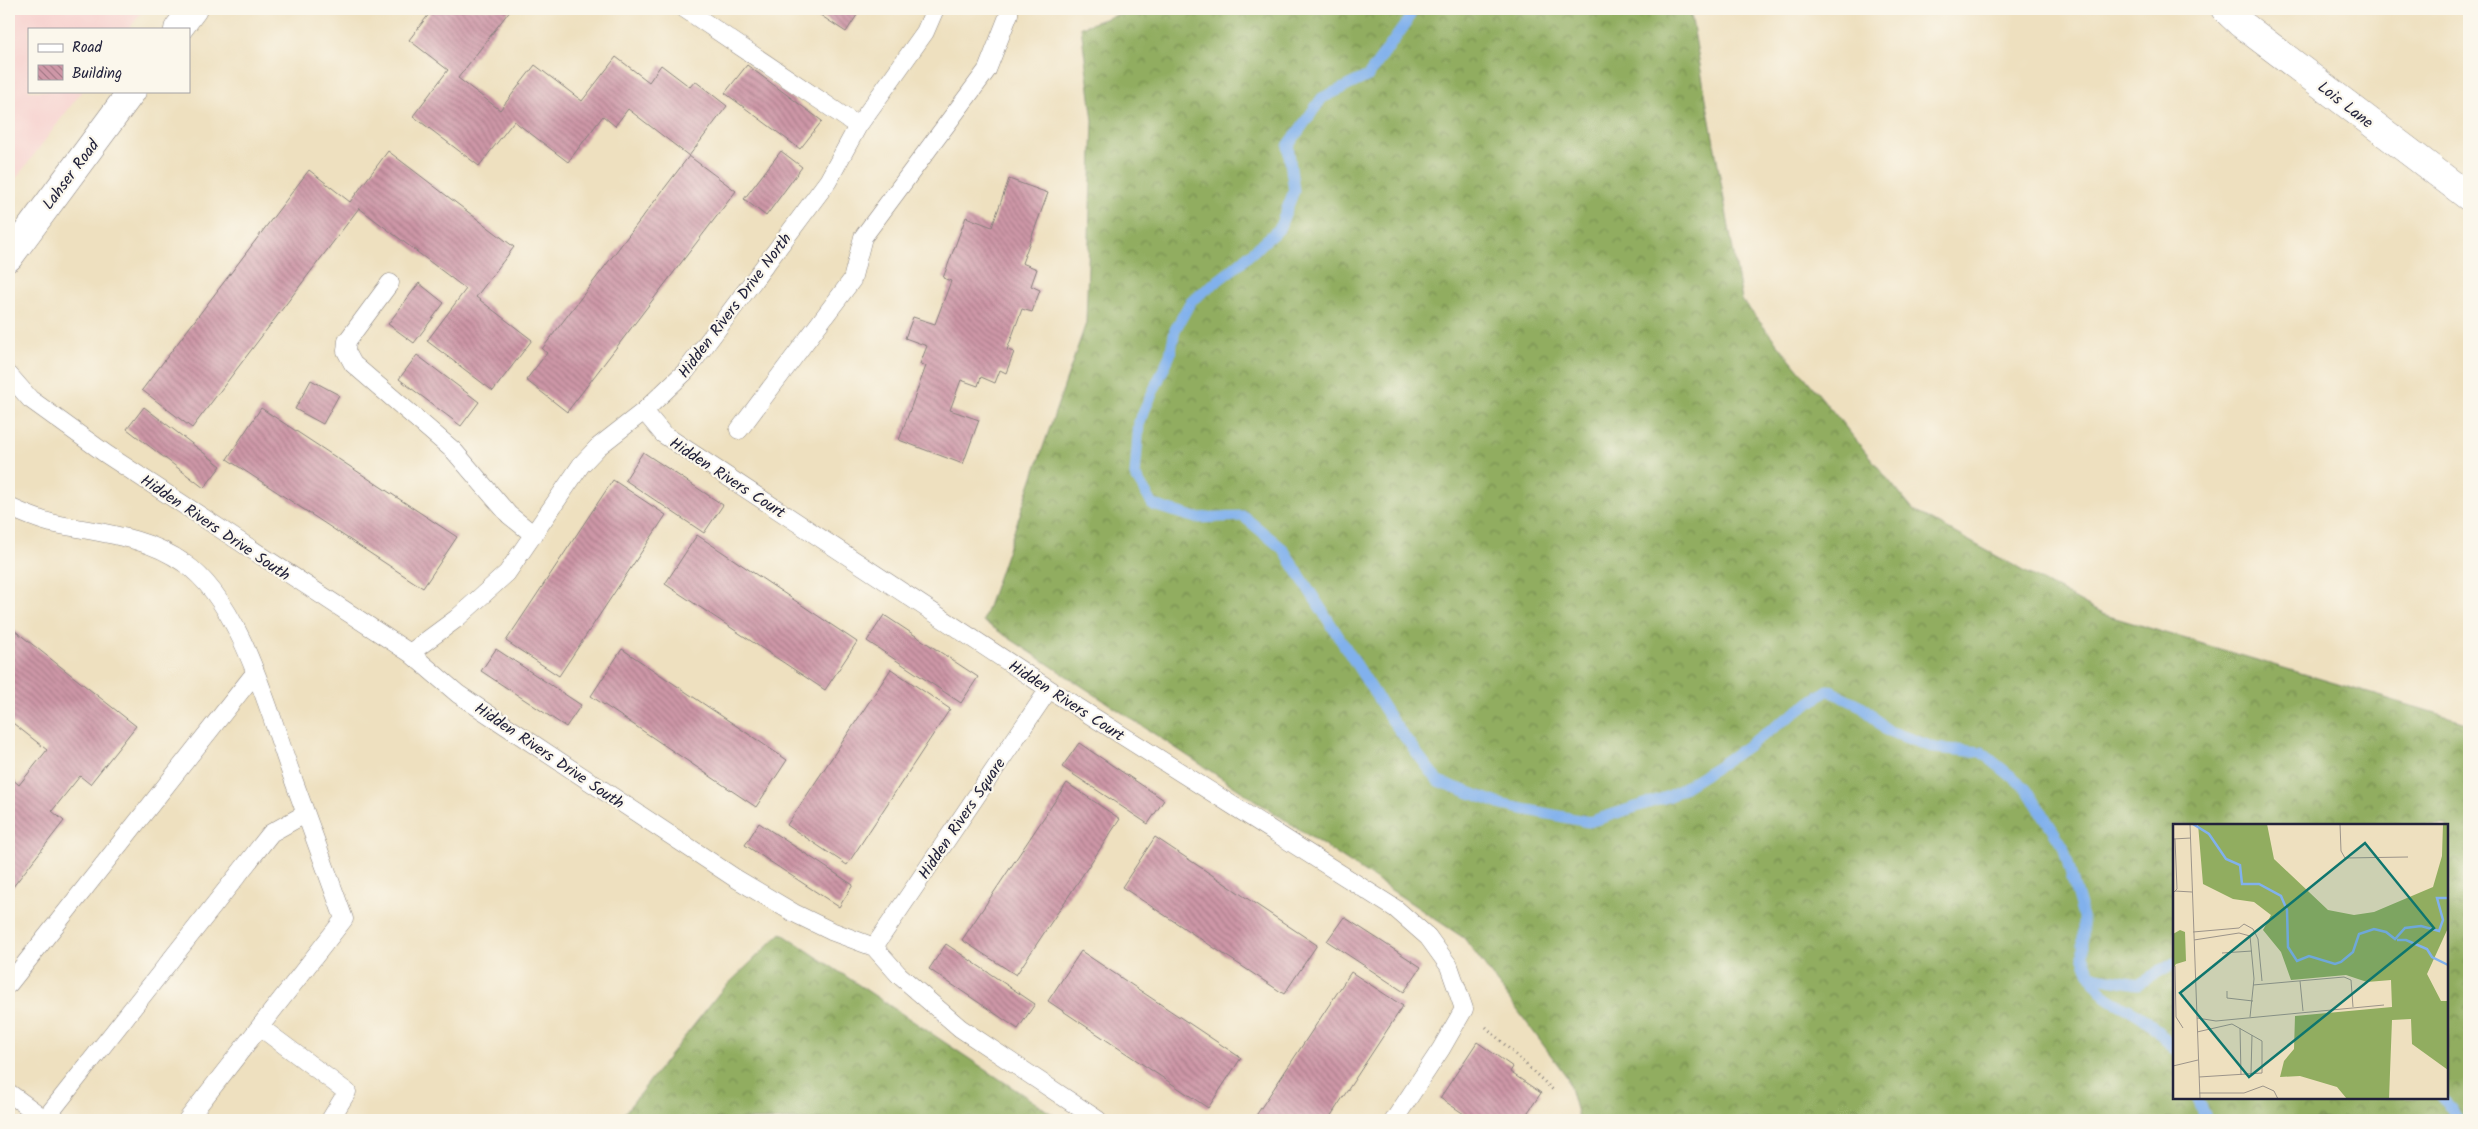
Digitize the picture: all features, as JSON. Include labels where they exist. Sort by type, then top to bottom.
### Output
[{"type":"street","points":[[179,28],[193,9]]},
{"type":"street","name":"Lois Lane","points":[[2225,9],[2240,24],[2469,197]]},
{"type":"street","name":"Lahser Road","points":[[9,257],[131,92]]},
{"type":"lane","points":[[685,9],[858,126]]},
{"type":"lane","name":"Hidden Rivers Drive North","points":[[410,653],[479,600],[506,572],[534,535],[581,465],[598,447],[644,411],[686,371],[828,181],[858,126],[925,32],[935,9]]},
{"type":"lane","points":[[739,430],[852,280],[863,238],[987,70],[1009,14],[1009,9]]},
{"type":"lane","points":[[390,283],[346,342],[346,352],[353,364],[454,451],[502,508],[534,535]]},
{"type":"lane","name":"Hidden Rivers Drive South","points":[[9,375],[30,399],[106,454],[410,653],[458,694],[734,878],[794,913],[831,931],[874,947],[899,975],[960,1028],[1098,1120]]},
{"type":"lane","name":"Hidden Rivers Court","points":[[644,411],[663,434],[1049,690],[1396,909],[1428,937],[1449,966],[1464,1009],[1441,1049],[1394,1120]]},
{"type":"lane","points":[[9,507],[49,522],[111,533],[152,546],[185,563],[219,600],[234,624],[255,673],[344,918],[187,1120]]},
{"type":"lane","points":[[9,984],[255,673]]},
{"type":"lane","name":"Hidden Rivers Square","points":[[874,947],[1049,690]]},
{"type":"lane","points":[[9,1093],[46,1120],[271,833],[305,814]]},
{"type":"lane","points":[[260,1027],[347,1092],[330,1120]]},
{"type":"path","points":[[1485,1027],[1553,1090]]},
{"type":"shaded area","points":[[9,9],[144,9],[130,28],[28,28],[28,92],[81,92],[9,188]]},
{"type":"green space","points":[[1134,9],[1690,9],[1742,300],[1913,510],[2102,614],[2469,723],[2469,1120],[1579,1120],[1567,1077],[1464,938],[983,621],[1086,323],[1093,121],[1081,27]]},
{"type":"green space","points":[[781,933],[1061,1120],[619,1120],[720,992]]},
{"type":"building","points":[[433,9],[511,9],[458,78],[500,110],[535,65],[582,101],[616,57],[649,82],[661,65],[690,87],[695,81],[727,106],[689,156],[628,109],[615,126],[603,116],[568,162],[514,121],[479,166],[413,116],[448,70],[409,40]]},
{"type":"building","points":[[811,9],[861,9],[846,32]]},
{"type":"building","points":[[747,65],[822,121],[800,149],[725,93]]},
{"type":"building","points":[[388,151],[514,247],[476,297],[532,340],[493,391],[427,341],[466,289],[359,208],[192,428],[142,390],[309,170],[350,202]]},
{"type":"building","points":[[781,151],[802,167],[766,216],[744,199]]},
{"type":"building","points":[[689,156],[736,191],[567,412],[526,380],[547,353],[542,349]]},
{"type":"building","points":[[1009,179],[1048,193],[1022,263],[1037,269],[1031,286],[1040,290],[1032,312],[1022,309],[1007,350],[1014,352],[1006,373],[1000,370],[995,383],[981,377],[978,386],[961,380],[950,410],[979,420],[963,464],[899,440],[926,366],[920,364],[927,346],[905,338],[913,317],[935,324],[951,281],[943,278],[966,217],[992,227]]},
{"type":"building","points":[[419,283],[444,303],[414,343],[388,324]]},
{"type":"building","points":[[417,355],[479,402],[461,426],[399,379]]},
{"type":"building","points":[[311,380],[339,395],[323,424],[295,409]]},
{"type":"building","points":[[144,407],[221,466],[204,488],[127,429]]},
{"type":"building","points":[[261,408],[457,537],[423,588],[227,459]]},
{"type":"building","points":[[643,452],[723,505],[704,533],[625,480]]},
{"type":"building","points":[[613,480],[666,515],[559,676],[506,641]]},
{"type":"building","points":[[697,535],[857,642],[825,690],[665,584]]},
{"type":"building","points":[[884,615],[978,677],[961,703],[867,641]]},
{"type":"building","points":[[9,626],[136,726],[90,784],[80,776],[52,811],[64,821],[9,892],[9,776],[19,785],[47,750],[9,720]]},
{"type":"building","points":[[496,649],[581,705],[566,727],[481,671]]},
{"type":"building","points":[[622,649],[787,760],[756,807],[591,696]]},
{"type":"building","points":[[891,669],[950,709],[847,865],[787,825]]},
{"type":"building","points":[[1079,743],[1164,800],[1148,824],[1062,767]]},
{"type":"building","points":[[1067,783],[1120,819],[1016,975],[962,940]]},
{"type":"building","points":[[759,823],[853,885],[839,907],[745,845]]},
{"type":"building","points":[[1155,837],[1317,945],[1284,994],[1122,887]]},
{"type":"building","points":[[1344,917],[1421,967],[1404,992],[1327,941]]},
{"type":"building","points":[[946,944],[1035,1004],[1018,1029],[929,969]]},
{"type":"building","points":[[1081,951],[1241,1058],[1208,1108],[1048,1001]]},
{"type":"building","points":[[1351,972],[1403,1006],[1328,1120],[1253,1120]]},
{"type":"building","points":[[1477,1042],[1513,1067],[1510,1072],[1541,1093],[1526,1115],[1534,1120],[1473,1120],[1440,1098]]},
{"type":"waterway","points":[[1413,9],[1407,22],[1368,76],[1322,98],[1288,146],[1294,191],[1279,229],[1233,269],[1191,301],[1175,330],[1170,355],[1139,422],[1135,475],[1153,505],[1196,518],[1243,516],[1283,549],[1391,719],[1438,781],[1503,805],[1589,822],[1670,796],[1717,767],[1828,690],[1863,707],[1886,730],[1935,748],[1981,752],[2026,788],[2063,846],[2083,917],[2083,956],[2091,976],[2138,984],[2173,964]]},
{"type":"waterway","points":[[2091,976],[2109,999],[2147,1021],[2173,1048]]},
{"type":"waterway","points":[[2197,1099],[2207,1120]]},
{"type":"waterway","points":[[2443,1099],[2452,1108],[2458,1120]]}]
